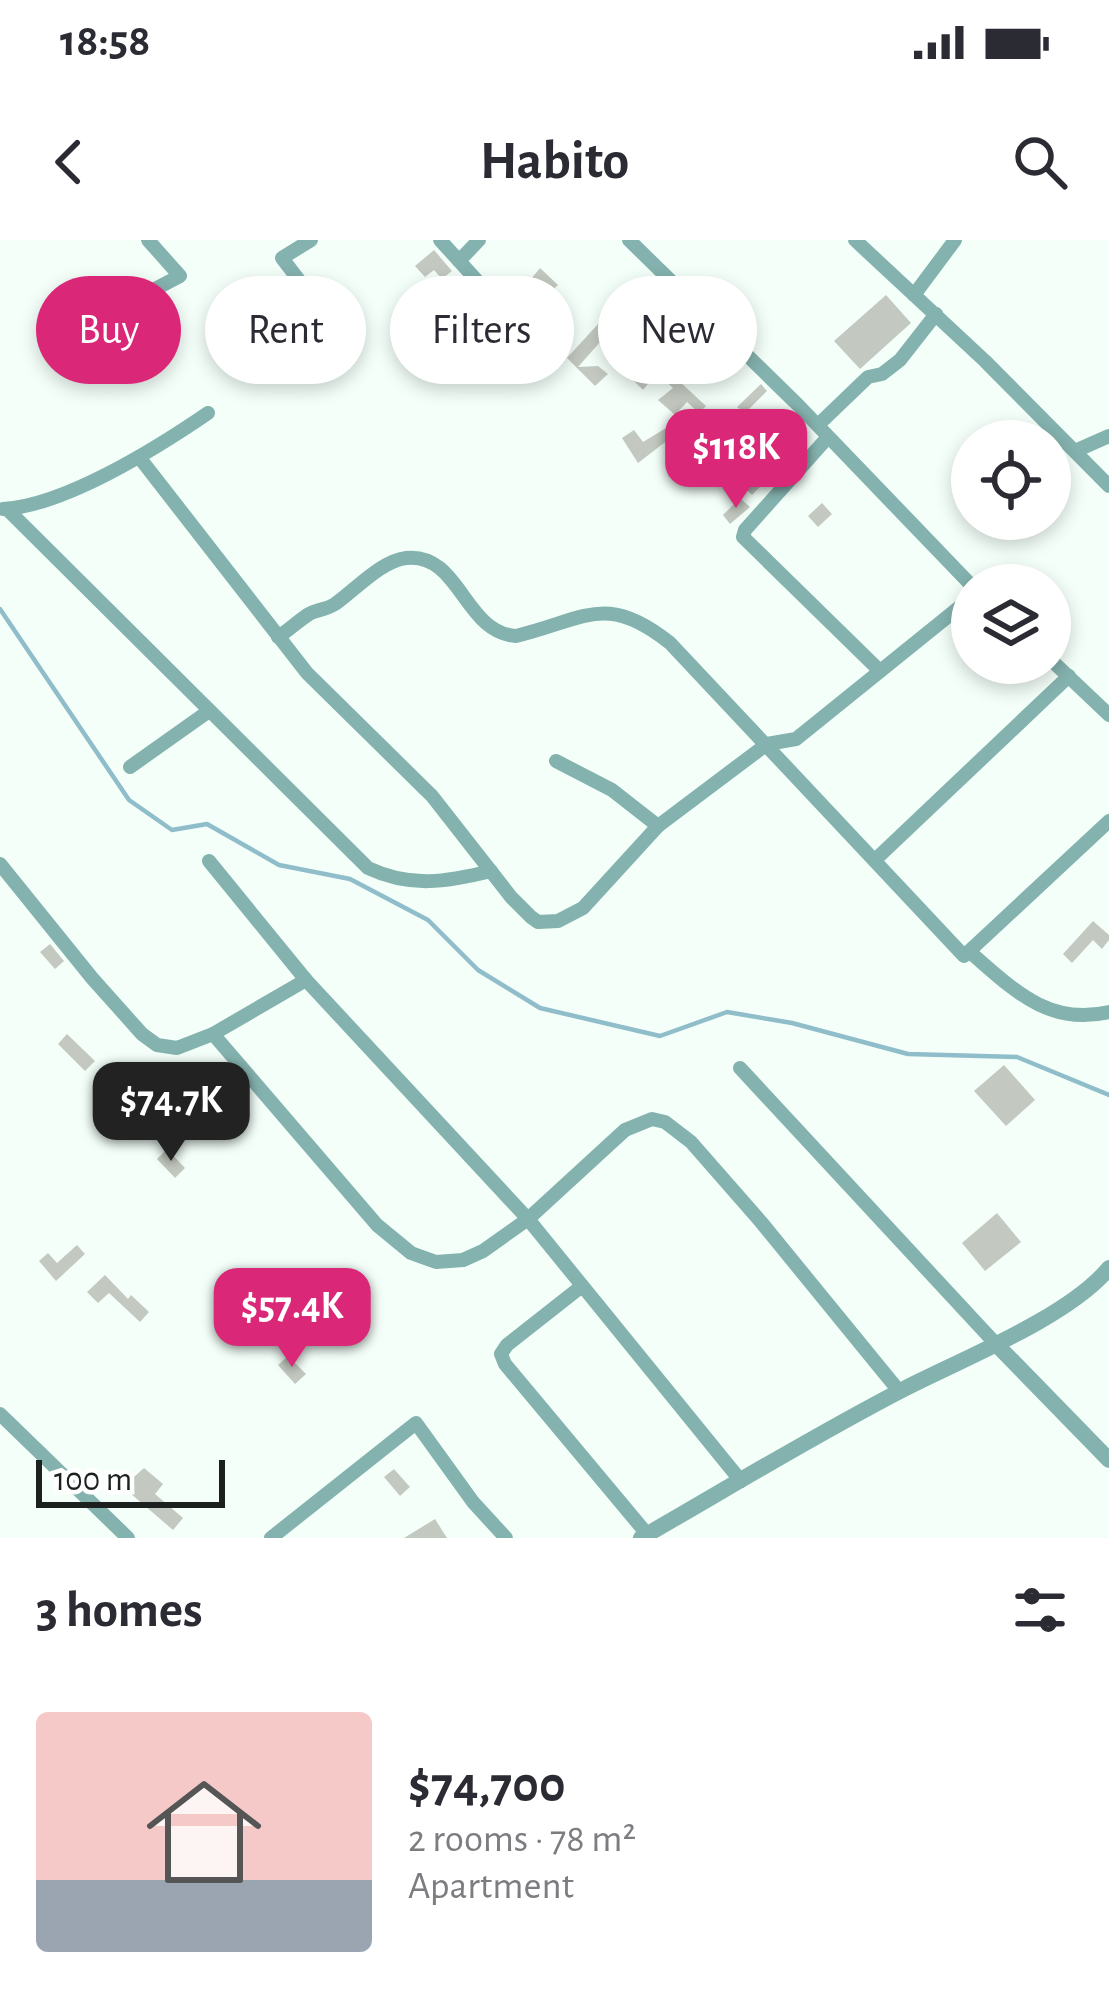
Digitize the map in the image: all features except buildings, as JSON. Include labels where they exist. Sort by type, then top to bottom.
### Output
[{"type":"street","points":[[148,240],[180,276]]},
{"type":"street","points":[[295,276],[282,259],[311,240]]},
{"type":"street","points":[[440,240],[473,276]]},
{"type":"street","points":[[459,261],[479,240]]},
{"type":"street","points":[[629,240],[951,564]]},
{"type":"street","points":[[855,240],[1109,487]]},
{"type":"street","points":[[914,295],[955,240]]},
{"type":"street","points":[[880,671],[743,537],[868,377],[882,374],[900,360],[936,314]]},
{"type":"street","points":[[208,413],[139,457],[75,487],[4,509],[368,868],[398,881],[422,883],[491,872]]},
{"type":"street","points":[[1076,451],[1109,436]]},
{"type":"street","points":[[139,457],[332,700],[432,796],[491,872],[538,922],[558,921],[583,908],[658,826],[767,744],[796,739],[951,614]]},
{"type":"street","points":[[278,637],[392,563],[421,558],[439,567],[469,607],[502,635],[516,636],[609,613],[641,621],[670,643],[767,744],[958,953],[970,953],[1031,1004],[1083,1018],[1109,1012]]},
{"type":"street","points":[[1071,677],[1109,715]]},
{"type":"street","points":[[876,859],[1062,684]]},
{"type":"street","points":[[130,767],[209,711]]},
{"type":"street","points":[[556,761],[613,790],[658,826]]},
{"type":"street","points":[[970,953],[1109,821]]},
{"type":"street","points":[[209,861],[306,980],[528,1219],[741,1481]]},
{"type":"street","points":[[0,864],[151,1042],[177,1048],[213,1034],[306,980]]},
{"type":"street","points":[[213,1034],[377,1225],[411,1253],[436,1262],[463,1260],[528,1219],[625,1130],[652,1119],[665,1122],[691,1142],[761,1222],[899,1391]]},
{"type":"street","points":[[740,1068],[1109,1460]]},
{"type":"street","points":[[582,1286],[501,1354],[644,1536],[899,1391],[995,1343],[1080,1294],[1109,1268]]},
{"type":"street","points":[[271,1538],[416,1423],[473,1502],[506,1538]]},
{"type":"street","points":[[4,1425],[128,1538]]},
{"type":"waterway","points":[[0,609],[129,800],[172,830],[207,824],[279,865],[350,879],[428,920],[478,970],[540,1008],[660,1036],[727,1012],[792,1023],[908,1054],[1017,1057],[1109,1095]]}]
